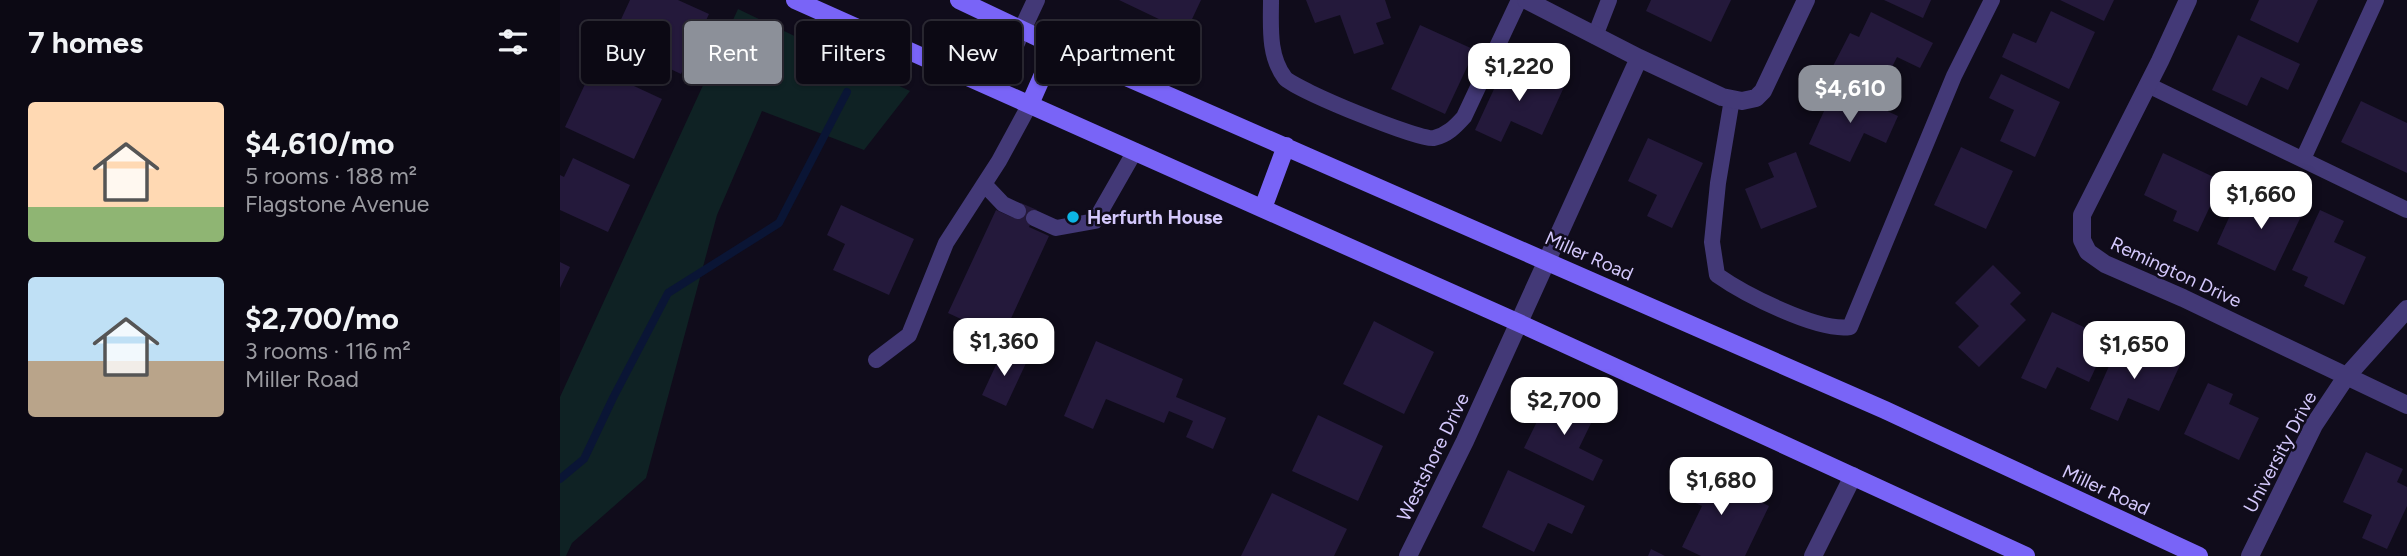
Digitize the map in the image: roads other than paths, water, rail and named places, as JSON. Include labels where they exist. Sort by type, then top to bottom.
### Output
[{"type":"main road","points":[[795,0],[1519,323],[2026,556]]},
{"type":"main road","name":"Miller Road","points":[[959,0],[1036,36]]},
{"type":"main road","points":[[1030,104],[1039,84]]},
{"type":"main road","name":"Miller Road","points":[[1143,84],[1885,410],[2199,556]]},
{"type":"main road","points":[[1262,208],[1286,146]]},
{"type":"street","points":[[995,89],[1036,0]]},
{"type":"street","points":[[1526,0],[1722,97],[1742,101],[1756,98],[1763,91],[1806,0]]},
{"type":"street","name":"Remington Drive","points":[[2188,0],[2082,215],[2082,240],[2088,252],[2105,264],[2183,298],[2346,377]]},
{"type":"street","name":"Westshore Drive","points":[[1408,556],[1548,261],[1639,58]]},
{"type":"street","name":"University Drive","points":[[2250,556],[2314,425],[2346,377],[2407,309]]},
{"type":"street","points":[[2346,377],[2407,405]]},
{"type":"street","points":[[1813,556],[1853,476]]},
{"type":"lane","points":[[1271,0],[1270,40],[1286,79],[1333,105],[1431,139],[1450,132],[1464,117],[1519,0]]},
{"type":"lane","points":[[1595,36],[1609,0]]},
{"type":"lane","points":[[1732,99],[1718,183],[1712,242],[1717,275],[1739,290],[1796,315],[1838,329],[1850,327],[1954,76],[1992,0]]},
{"type":"lane","points":[[2303,159],[2376,0]]},
{"type":"lane","points":[[2148,85],[2407,209]]},
{"type":"lane","points":[[876,360],[909,335],[946,243],[1030,104]]},
{"type":"lane","points":[[1034,218],[1056,228],[1095,221],[1135,151]]},
{"type":"lane","points":[[984,184],[1003,204],[1018,211]]},
{"type":"waterway","points":[[560,479],[584,459],[668,293],[779,223],[847,92]]},
{"type":"place","name":"Herfurth House","points":[[1073,217]]}]
